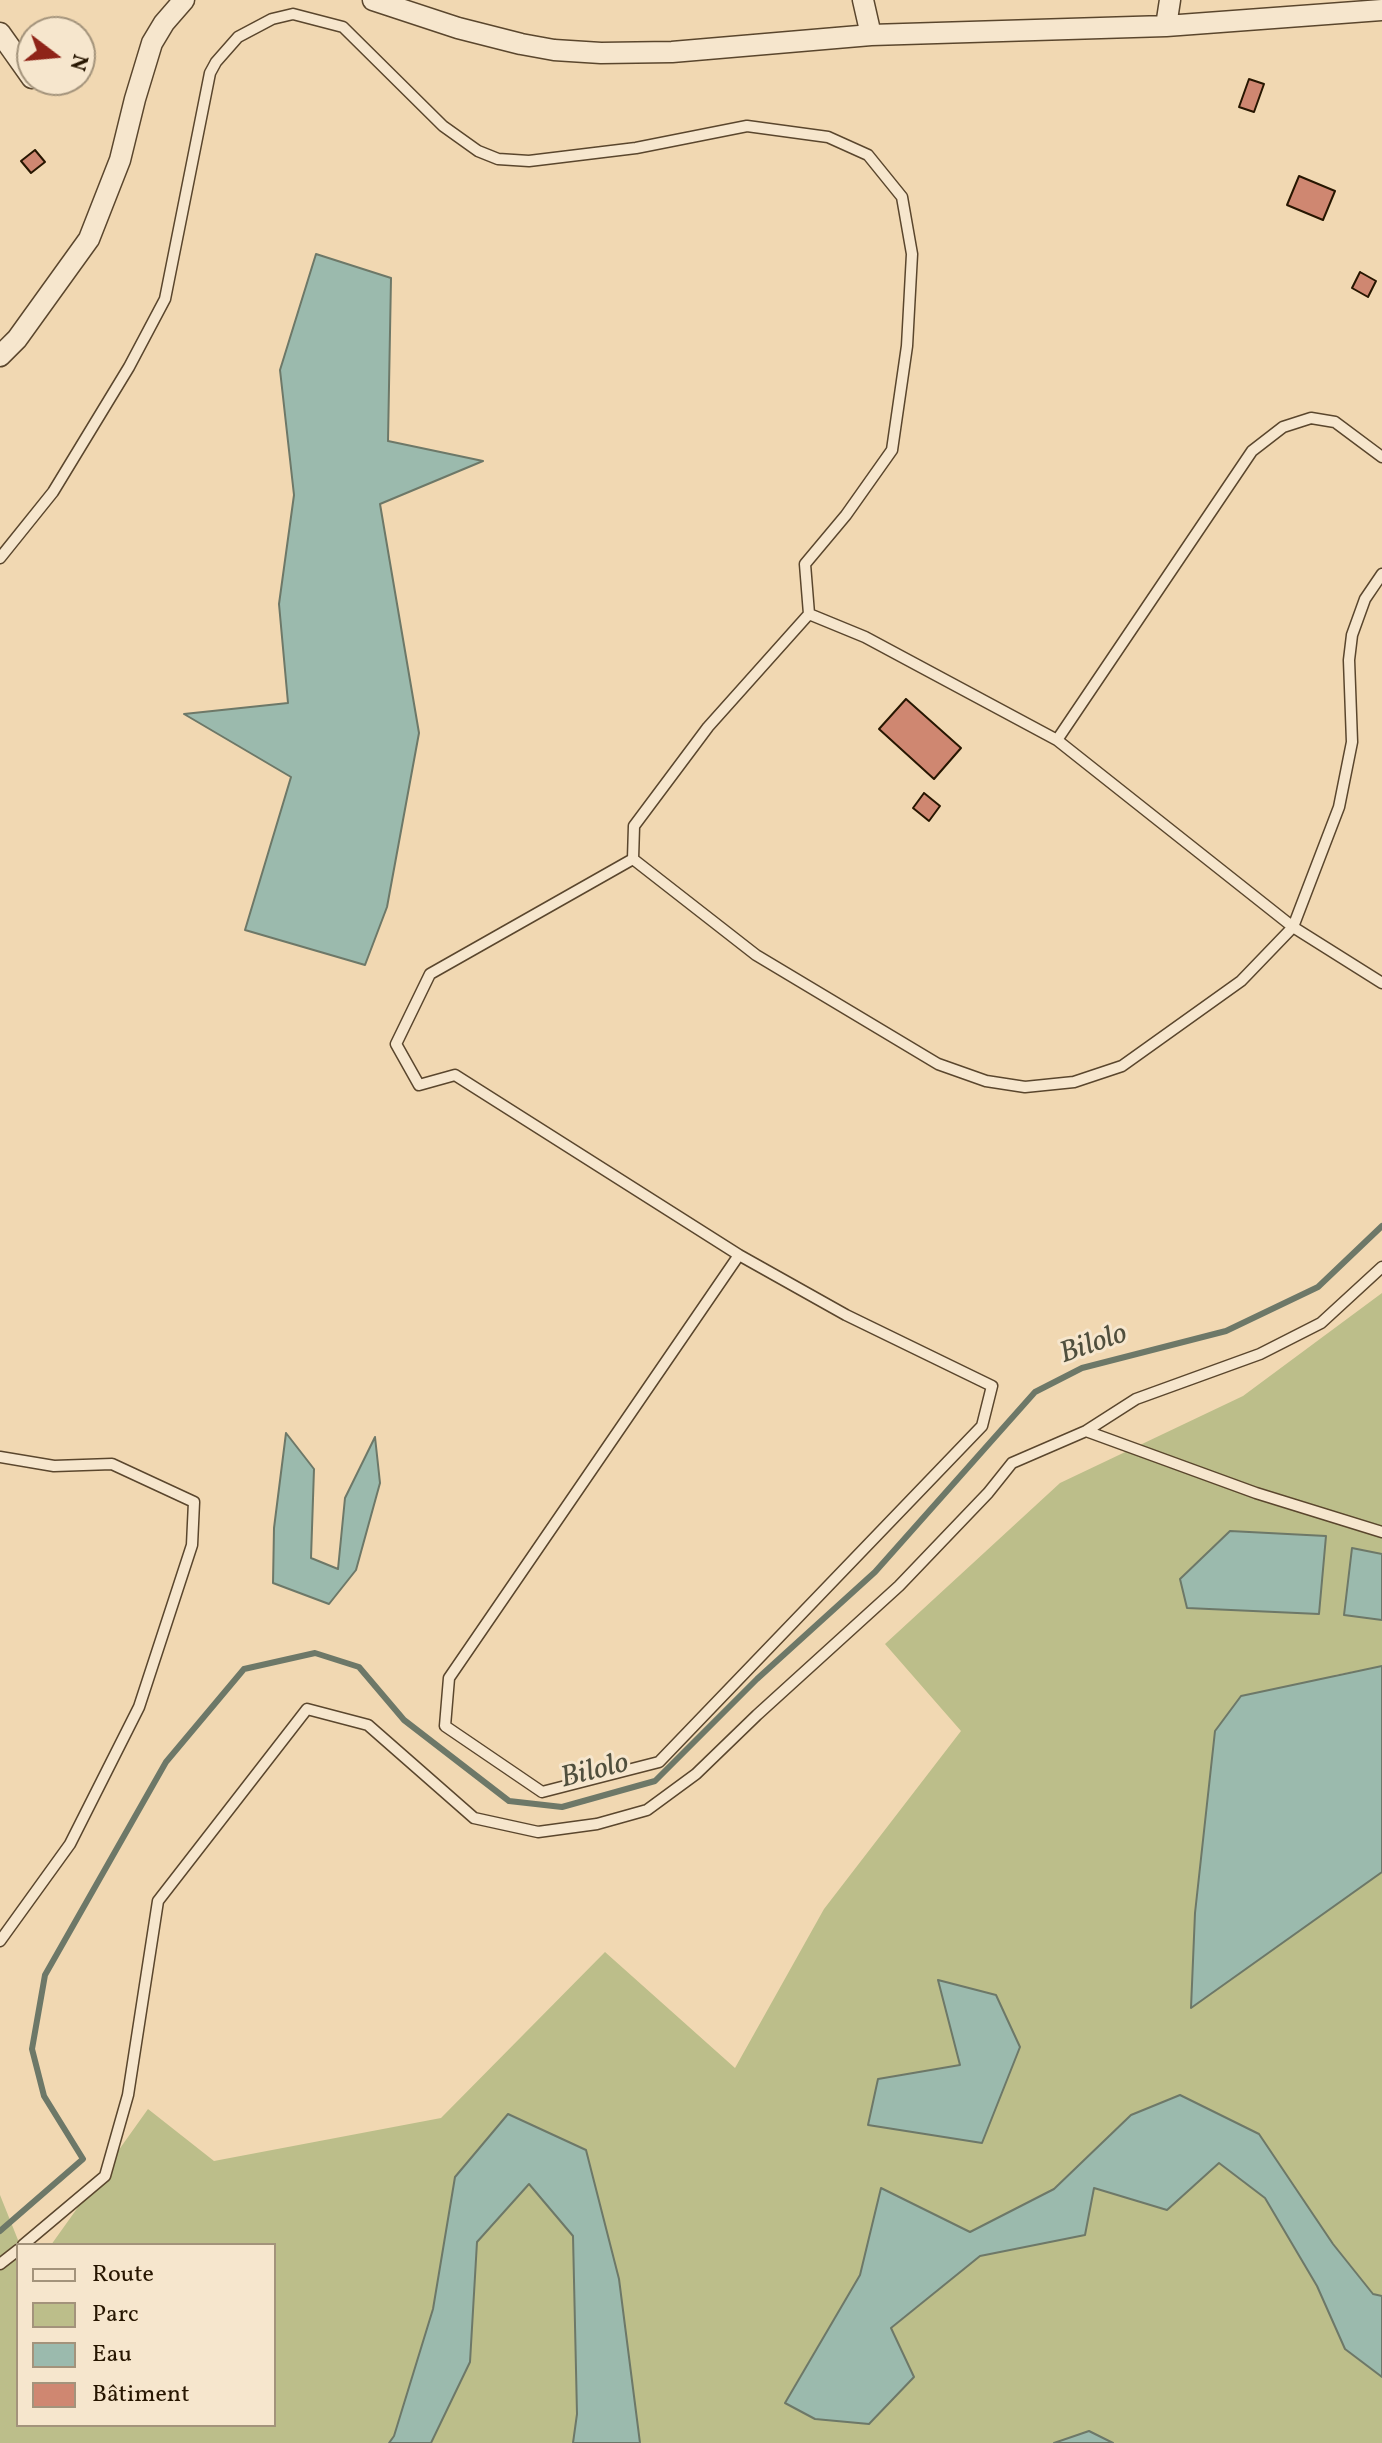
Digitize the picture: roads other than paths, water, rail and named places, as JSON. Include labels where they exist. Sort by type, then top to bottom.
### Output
[{"type":"street","points":[[373,0],[458,28],[554,50],[601,53],[672,52],[871,35],[1166,26],[1382,10]]},
{"type":"street","points":[[863,0],[871,35]]},
{"type":"street","points":[[1166,26],[1170,0]]},
{"type":"street","points":[[0,356],[17,339],[89,239],[120,160],[152,43],[172,4]]},
{"type":"street","points":[[0,33],[16,56]]},
{"type":"lane","points":[[0,558],[53,492],[129,367],[165,299],[210,73],[238,37],[272,19],[293,14],[343,27],[443,126],[478,151],[498,159],[529,161],[636,148],[747,126],[828,137],[868,155],[902,197],[912,254],[907,346],[892,450],[846,515],[805,564],[809,614],[708,727],[634,826],[633,859]]},
{"type":"lane","points":[[1057,740],[1252,451],[1283,427],[1311,418],[1335,422],[1382,457]]},
{"type":"lane","points":[[633,859],[756,955],[938,1064],[986,1081],[1025,1087],[1074,1082],[1122,1066],[1241,981],[1293,927],[1339,807],[1352,742],[1349,660],[1352,635],[1365,599],[1382,574]]},
{"type":"lane","points":[[809,614],[865,637],[1057,740],[1293,927],[1382,983]]},
{"type":"lane","points":[[633,859],[430,974],[396,1044],[419,1085],[455,1075],[739,1255],[846,1315],[992,1386],[982,1426],[659,1762],[542,1792],[445,1726],[449,1678],[739,1255]]},
{"type":"lane","points":[[25,2243],[105,2176],[128,2095],[158,1901],[307,1709],[368,1725],[474,1818],[538,1832],[597,1824],[647,1810],[696,1774],[899,1586],[988,1493],[1012,1463],[1086,1431],[1136,1399],[1260,1354],[1321,1323],[1382,1267]]},
{"type":"lane","points":[[1086,1431],[1256,1493],[1382,1532]]},
{"type":"lane","points":[[0,1457],[54,1466],[112,1464],[194,1502],[192,1545],[139,1707],[70,1844],[0,1941]]},
{"type":"lane","points":[[0,2264],[16,2252]]},
{"type":"water","points":[[316,254],[391,278],[388,441],[483,461],[380,504],[419,733],[387,907],[365,965],[245,930],[291,777],[184,714],[288,703],[279,604],[294,495],[280,370]]},
{"type":"water","points":[[286,1433],[314,1469],[311,1558],[338,1569],[345,1498],[375,1437],[380,1483],[356,1570],[329,1604],[273,1583],[274,1528]]},
{"type":"water","points":[[1230,1531],[1326,1536],[1319,1614],[1187,1608],[1180,1579]]},
{"type":"water","points":[[1352,1548],[1382,1554],[1382,1620],[1344,1615]]},
{"type":"water","points":[[1382,1666],[1382,1872],[1191,2008],[1195,1913],[1215,1731],[1241,1696]]},
{"type":"water","points":[[938,1980],[996,1995],[1020,2047],[982,2143],[868,2125],[878,2079],[960,2065]]},
{"type":"water","points":[[1180,2095],[1259,2134],[1333,2244],[1373,2294],[1382,2296],[1382,2377],[1345,2349],[1317,2286],[1265,2198],[1219,2163],[1167,2210],[1094,2188],[1085,2235],[980,2256],[891,2328],[914,2377],[869,2424],[815,2419],[785,2403],[860,2275],[881,2188],[970,2232],[1054,2189],[1131,2115]]},
{"type":"water","points":[[508,2114],[586,2150],[619,2279],[640,2443],[573,2443],[577,2414],[573,2236],[529,2184],[477,2242],[470,2362],[431,2443],[389,2443],[394,2436],[433,2309],[455,2177]]},
{"type":"water","points":[[1089,2431],[1113,2443],[1054,2443]]},
{"type":"waterway","name":"Bilolo","points":[[0,2231],[83,2159],[44,2096],[32,2049],[45,1975],[166,1762],[244,1669],[315,1653],[359,1667],[404,1720],[509,1801],[562,1807],[655,1781],[757,1679],[875,1572],[1035,1392],[1082,1368],[1226,1331],[1318,1287],[1382,1226]]}]
